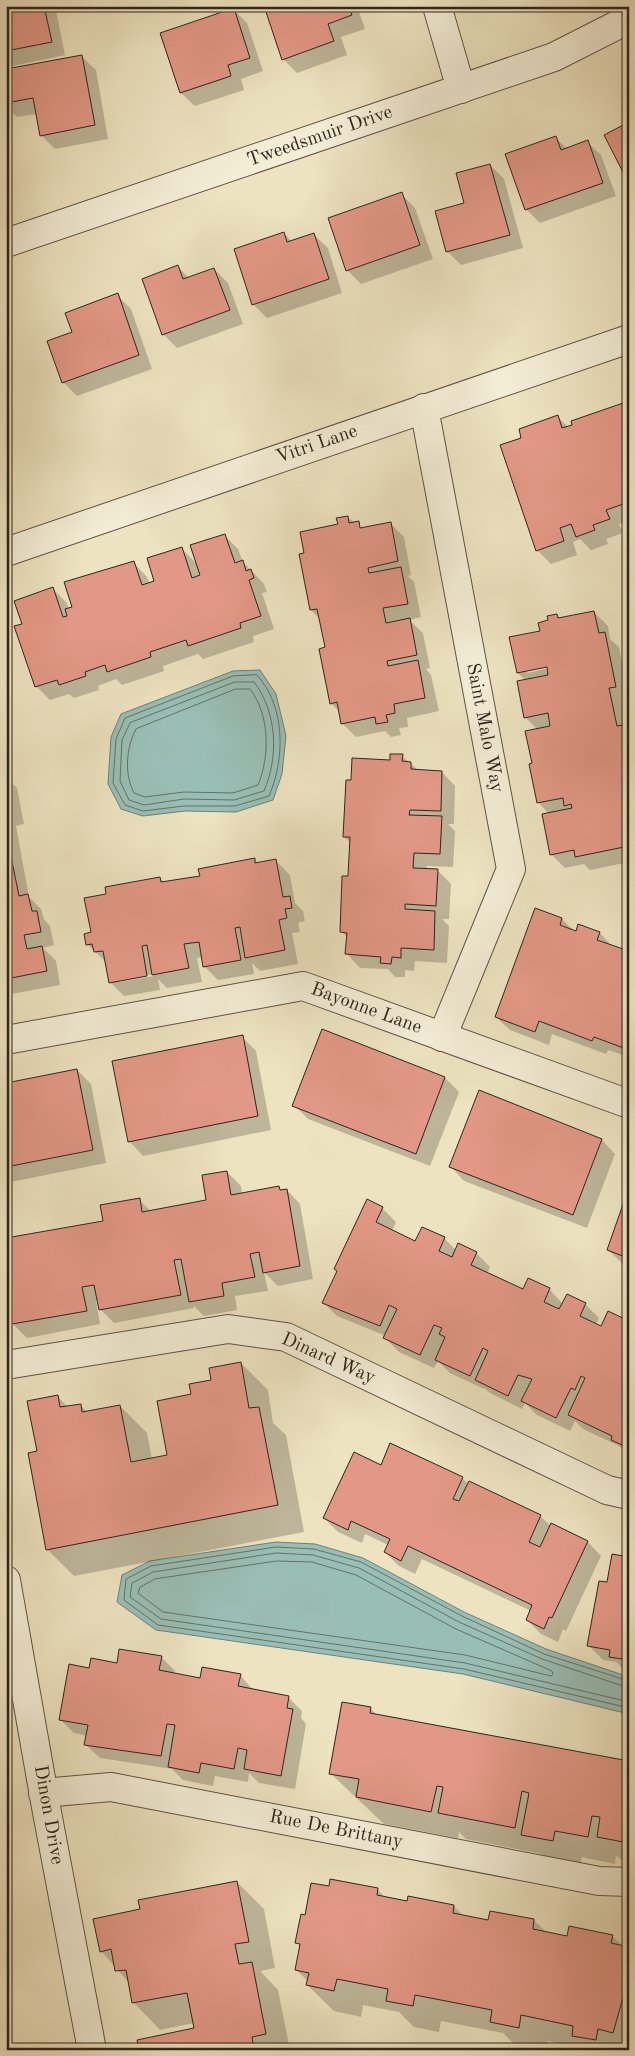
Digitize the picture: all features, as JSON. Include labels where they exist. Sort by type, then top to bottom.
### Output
[{"type":"street","points":[[437,6],[461,89]]},
{"type":"street","name":"Tweedsmuir Drive","points":[[6,243],[554,56],[629,19]]},
{"type":"street","name":"Vitri Lane","points":[[6,552],[629,339]]},
{"type":"street","name":"Saint Malo Way","points":[[424,408],[511,869],[442,1036]]},
{"type":"street","name":"Bayonne Lane","points":[[6,1040],[303,986],[629,1104]]},
{"type":"street","name":"Dinard Way","points":[[6,1365],[228,1329],[286,1337],[607,1490],[629,1495]]},
{"type":"street","name":"Dinon Drive","points":[[6,1580],[43,1794],[92,2050]]},
{"type":"street","name":"Rue De Brittany","points":[[43,1794],[111,1787],[599,1881],[629,1882]]},
{"type":"water","points":[[260,670],[276,694],[286,736],[282,774],[273,800],[236,812],[185,811],[143,816],[121,809],[108,784],[111,737],[121,714],[233,671]]},
{"type":"water","points":[[276,1542],[315,1544],[363,1558],[464,1612],[546,1649],[629,1677],[629,1714],[463,1674],[156,1630],[117,1602],[122,1575],[150,1561]]},
{"type":"building","points":[[6,6],[44,6],[52,42],[6,51]]},
{"type":"building","points":[[264,6],[349,6],[352,15],[328,24],[334,41],[282,60]]},
{"type":"building","points":[[234,8],[250,58],[228,65],[231,76],[180,93],[160,33]]},
{"type":"building","points":[[82,55],[95,125],[40,136],[33,98],[6,103],[6,69]]},
{"type":"building","points":[[629,122],[629,177],[626,178],[604,135]]},
{"type":"building","points":[[556,136],[561,150],[588,140],[603,183],[525,210],[505,154]]},
{"type":"building","points":[[490,164],[510,235],[446,252],[435,211],[464,203],[456,173]]},
{"type":"building","points":[[402,192],[420,245],[346,271],[328,218]]},
{"type":"building","points":[[284,232],[287,242],[314,233],[329,279],[252,305],[234,249]]},
{"type":"building","points":[[178,265],[183,279],[214,268],[230,310],[162,335],[142,279]]},
{"type":"building","points":[[118,293],[139,355],[62,383],[47,341],[72,332],[65,313]]},
{"type":"building","points":[[629,401],[629,502],[606,510],[610,519],[593,525],[595,530],[576,537],[571,524],[560,528],[564,541],[536,551],[500,445],[521,438],[519,429],[558,415],[562,428],[572,425],[571,421]]},
{"type":"building","points":[[348,516],[349,523],[359,521],[360,528],[391,522],[398,561],[368,568],[369,573],[401,567],[408,604],[383,608],[386,623],[410,618],[417,655],[387,661],[388,666],[418,660],[425,698],[394,704],[395,713],[386,715],[388,722],[376,724],[375,717],[341,724],[337,702],[330,704],[319,649],[325,647],[317,609],[310,610],[299,554],[304,553],[300,532],[338,524],[336,518]]},
{"type":"building","points":[[225,534],[235,563],[243,560],[246,571],[251,569],[254,578],[249,580],[261,616],[240,623],[241,628],[188,646],[186,640],[150,652],[151,657],[107,672],[105,665],[85,672],[86,676],[59,685],[57,680],[35,687],[14,626],[22,624],[14,601],[53,587],[63,617],[67,616],[65,609],[72,607],[64,582],[134,561],[142,585],[154,581],[147,558],[182,547],[192,578],[200,575],[190,545]]},
{"type":"building","points":[[594,611],[599,633],[605,632],[616,687],[609,688],[617,726],[623,725],[629,756],[629,771],[625,772],[629,792],[629,846],[575,857],[574,850],[550,855],[542,814],[572,808],[571,804],[564,806],[563,798],[537,803],[529,764],[532,763],[525,731],[550,726],[548,713],[524,718],[517,681],[548,675],[547,667],[517,673],[509,637],[540,631],[538,623],[548,620],[547,616],[557,614],[558,618]]},
{"type":"building","points":[[390,754],[403,754],[402,761],[411,762],[411,769],[442,771],[441,811],[410,810],[409,815],[442,816],[440,854],[414,853],[413,868],[438,869],[436,906],[405,904],[405,909],[435,911],[434,950],[401,948],[401,958],[392,957],[391,964],[380,963],[381,957],[345,954],[347,933],[340,932],[342,876],[348,876],[350,837],[343,837],[346,780],[351,780],[352,758],[390,760]]},
{"type":"building","points":[[6,785],[11,811],[6,812]]},
{"type":"building","points":[[6,832],[19,896],[28,894],[32,911],[37,911],[41,932],[24,935],[27,949],[42,946],[47,971],[6,979]]},
{"type":"building","points":[[255,858],[255,863],[276,859],[283,897],[290,896],[292,908],[285,909],[287,918],[279,920],[285,950],[245,958],[240,927],[235,928],[241,960],[203,967],[199,942],[184,944],[189,968],[152,975],[147,945],[142,946],[147,976],[109,983],[103,951],[94,952],[92,944],[86,945],[84,934],[91,932],[84,898],[106,894],[105,887],[160,877],[161,882],[200,876],[198,869]]},
{"type":"building","points":[[535,908],[562,918],[560,925],[576,931],[578,924],[600,932],[597,940],[629,951],[629,1050],[594,1037],[592,1041],[539,1021],[535,1032],[495,1017]]},
{"type":"building","points":[[322,1029],[445,1077],[416,1154],[292,1106]]},
{"type":"building","points":[[243,1035],[258,1116],[128,1142],[112,1061]]},
{"type":"building","points":[[77,1069],[93,1150],[6,1167],[6,1083]]},
{"type":"building","points":[[479,1090],[602,1139],[573,1215],[449,1167]]},
{"type":"building","points":[[227,1171],[231,1195],[279,1186],[280,1190],[287,1189],[300,1266],[263,1273],[259,1252],[250,1254],[255,1277],[222,1283],[224,1296],[189,1302],[181,1259],[174,1260],[181,1295],[99,1310],[94,1285],[82,1287],[87,1311],[12,1324],[6,1303],[6,1238],[103,1221],[100,1205],[140,1198],[142,1212],[206,1200],[202,1175]]},
{"type":"building","points":[[628,1190],[629,1265],[626,1264],[628,1258],[607,1250]]},
{"type":"building","points":[[367,1199],[383,1207],[376,1222],[415,1241],[422,1227],[445,1237],[439,1251],[452,1257],[458,1243],[477,1252],[471,1265],[523,1289],[528,1278],[550,1288],[544,1302],[559,1309],[567,1294],[586,1303],[580,1316],[601,1326],[608,1311],[629,1321],[627,1339],[629,1340],[629,1448],[611,1440],[612,1436],[568,1415],[585,1378],[581,1376],[575,1390],[571,1388],[556,1418],[521,1401],[532,1379],[518,1375],[508,1396],[475,1380],[488,1351],[483,1348],[470,1376],[435,1360],[445,1337],[439,1334],[442,1328],[434,1325],[420,1355],[383,1338],[397,1309],[389,1305],[380,1326],[322,1303],[337,1271],[334,1269]]},
{"type":"building","points":[[241,1362],[249,1408],[259,1407],[278,1505],[46,1550],[28,1453],[37,1451],[27,1401],[58,1395],[60,1407],[81,1404],[82,1412],[120,1405],[131,1462],[167,1455],[157,1401],[191,1394],[189,1384],[211,1380],[209,1368]]},
{"type":"building","points":[[390,1443],[463,1477],[453,1499],[459,1501],[469,1481],[541,1515],[529,1542],[540,1547],[551,1523],[588,1541],[552,1618],[549,1617],[544,1629],[526,1620],[532,1605],[408,1546],[401,1561],[384,1552],[390,1539],[351,1521],[348,1530],[323,1518],[354,1452],[381,1465]]},
{"type":"building","points":[[612,1554],[629,1557],[629,1660],[609,1657],[610,1650],[587,1646],[599,1581],[607,1582]]},
{"type":"building","points":[[119,1649],[162,1656],[159,1670],[200,1678],[202,1667],[241,1674],[238,1686],[289,1696],[287,1708],[293,1709],[281,1776],[244,1769],[247,1750],[238,1748],[234,1769],[201,1763],[199,1773],[168,1767],[175,1725],[167,1724],[161,1756],[84,1745],[88,1725],[59,1720],[69,1664],[89,1668],[91,1658],[117,1663]]},
{"type":"building","points":[[342,1702],[371,1707],[370,1713],[629,1761],[629,1843],[597,1837],[600,1817],[592,1816],[588,1837],[555,1831],[553,1841],[521,1835],[529,1793],[522,1791],[515,1828],[438,1813],[443,1787],[437,1786],[431,1812],[356,1797],[359,1779],[329,1774]]},
{"type":"building","points":[[330,1879],[378,1888],[377,1895],[407,1901],[408,1896],[454,1905],[453,1913],[488,1920],[490,1911],[534,1919],[533,1929],[567,1936],[569,1926],[613,1935],[611,1943],[629,1947],[623,1979],[628,1980],[613,2033],[598,2029],[596,2040],[572,2036],[573,2026],[521,2015],[519,2028],[490,2022],[492,2010],[415,1995],[413,2006],[386,2001],[388,1989],[337,1979],[334,1991],[306,1985],[309,1973],[295,1970],[300,1944],[295,1943],[301,1914],[305,1915],[311,1883],[329,1886]]},
{"type":"building","points":[[237,1881],[249,1942],[235,1944],[239,1964],[252,1962],[266,2034],[252,2037],[254,2050],[139,2050],[137,2040],[194,2028],[187,1993],[132,2003],[126,1970],[115,1971],[111,1949],[100,1952],[93,1919],[140,1909],[138,1900]]}]
